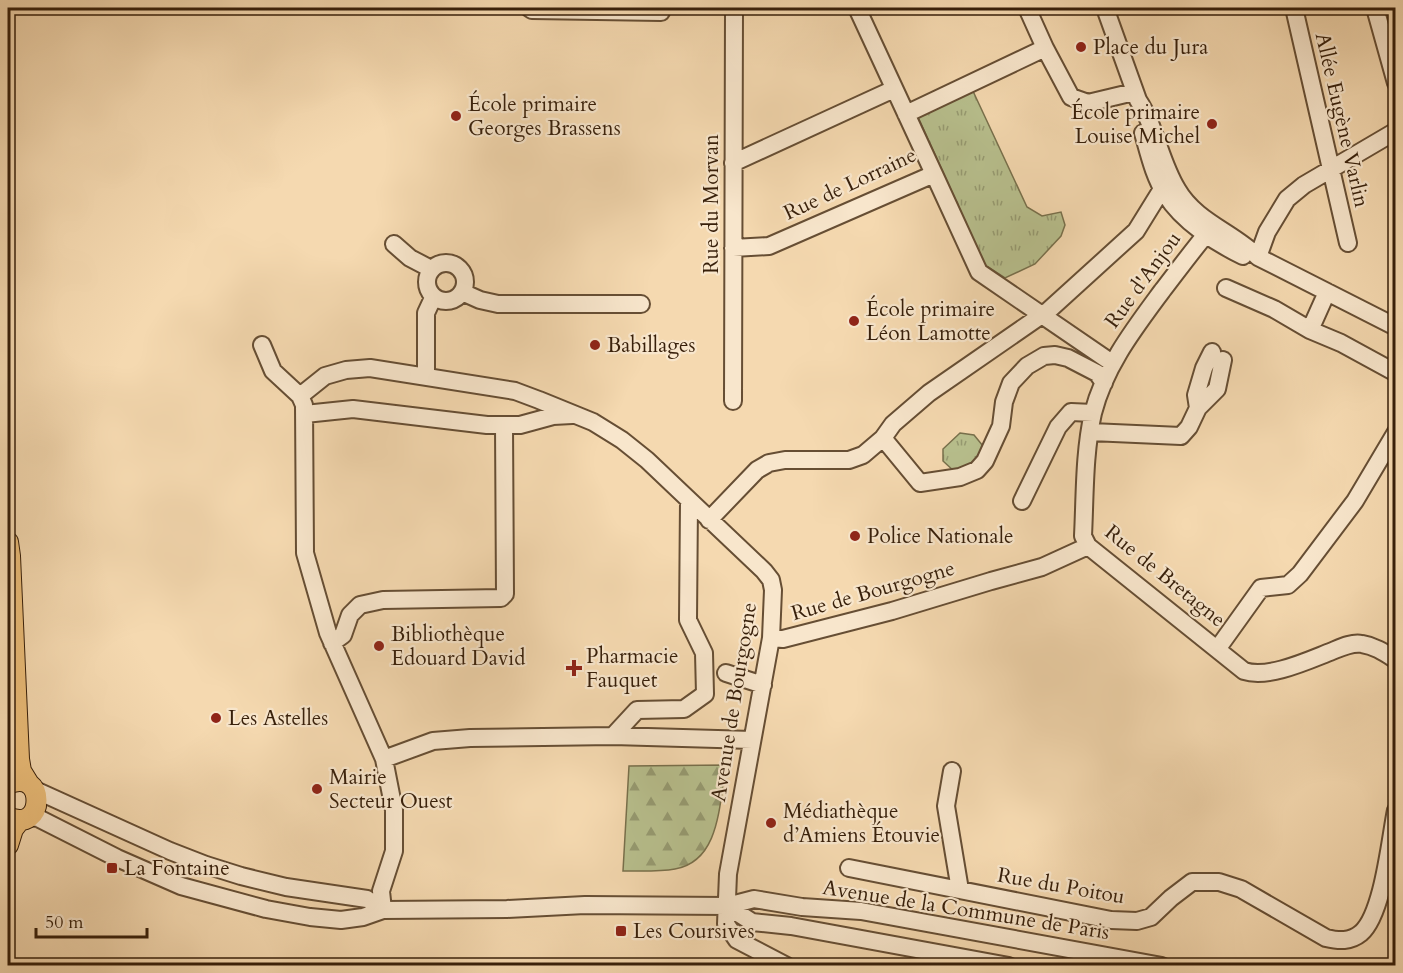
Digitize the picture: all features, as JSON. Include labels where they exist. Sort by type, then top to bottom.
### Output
[{"type":"main road","points":[[8,542],[19,759],[21,771],[37,797],[37,806],[19,818],[8,845]]},
{"type":"main road","points":[[8,784],[20,781],[31,787]]},
{"type":"street","points":[[530,8],[532,10],[661,12]]},
{"type":"street","name":"Rue du Morvan","points":[[733,401],[734,8]]},
{"type":"street","name":"Rue de Lorraine","points":[[733,248],[769,246],[933,174],[856,8]]},
{"type":"street","points":[[1027,8],[1071,97],[1088,104],[1136,96]]},
{"type":"street","points":[[1105,8],[1136,96],[1146,112],[1181,205]]},
{"type":"street","name":"Allée Eugène Varlin","points":[[1294,8],[1348,243]]},
{"type":"street","points":[[1375,8],[1395,83]]},
{"type":"street","points":[[906,114],[1045,48]]},
{"type":"street","points":[[733,163],[894,89]]},
{"type":"street","points":[[1136,96],[1138,119],[1162,189],[1209,230],[1246,246],[1258,257],[1395,327]]},
{"type":"street","points":[[1258,257],[1267,232],[1287,198],[1304,185],[1395,131]]},
{"type":"street","points":[[933,174],[979,272],[1112,363]]},
{"type":"street","points":[[709,520],[757,470],[769,463],[785,460],[849,460],[863,455],[883,438],[893,424],[929,393],[968,364],[1041,316],[1136,231],[1162,189]]},
{"type":"street","name":"Rue d'Anjou","points":[[1112,363],[1130,334],[1209,230]]},
{"type":"street","points":[[394,244],[410,258],[431,269]]},
{"type":"street","points":[[441,263],[450,263],[459,268],[465,282],[462,292],[452,301],[433,298],[426,285],[431,269],[441,263]]},
{"type":"street","points":[[1226,288],[1274,309],[1395,373]]},
{"type":"street","points":[[462,292],[480,300],[498,304],[641,304]]},
{"type":"street","points":[[1310,330],[1327,292]]},
{"type":"street","points":[[426,376],[426,313],[433,298]]},
{"type":"street","points":[[262,345],[273,370],[300,396],[305,414],[305,553],[332,643],[384,759],[394,810],[394,851],[381,891],[383,910]]},
{"type":"street","points":[[883,438],[920,483],[960,477],[977,470],[985,461],[1001,426],[1004,402],[1011,382],[1027,366],[1044,356],[1055,355],[1068,358],[1097,373],[1104,383]]},
{"type":"street","points":[[1090,432],[1181,436],[1189,427],[1198,408],[1217,389],[1217,356]]},
{"type":"street","name":"Rue de Bretagne","points":[[1112,363],[1093,413],[1090,432],[1083,536],[1088,546],[1244,671],[1256,675],[1304,662],[1346,646],[1359,644],[1376,648],[1395,660]]},
{"type":"street","name":"Avenue de Bourgogne","points":[[300,396],[326,376],[346,370],[370,368],[515,391],[593,422],[622,440],[647,460],[771,580],[773,602],[771,638],[728,874],[726,924],[737,940],[787,966]]},
{"type":"street","points":[[305,414],[353,409],[487,425],[520,425],[553,416],[574,415]]},
{"type":"street","points":[[1022,501],[1058,427],[1071,412],[1093,413]]},
{"type":"street","points":[[332,643],[343,635],[350,615],[360,605],[383,600],[501,598],[505,594],[504,425]]},
{"type":"street","points":[[1218,648],[1261,588],[1288,585],[1300,574],[1354,501],[1395,432]]},
{"type":"street","points":[[613,736],[637,710],[684,709],[705,694],[704,654],[688,620],[689,502]]},
{"type":"street","name":"Rue de Bourgogne","points":[[771,638],[783,639],[892,611],[991,580],[1042,567],[1088,546]]},
{"type":"street","points":[[324,621],[350,615]]},
{"type":"street","points":[[726,673],[763,684]]},
{"type":"street","points":[[384,759],[433,741],[470,738],[613,736],[752,740]]},
{"type":"street","points":[[952,771],[946,806],[960,890]]},
{"type":"street","name":"Avenue de la Commune de Paris","points":[[31,787],[170,851],[206,865],[286,887],[367,899],[383,910]]},
{"type":"street","name":"Rue du Poitou","points":[[849,868],[1111,920],[1137,921],[1151,917],[1192,882],[1219,882],[1241,889],[1326,938],[1340,941],[1362,932],[1377,908],[1395,810]]},
{"type":"street","name":"Avenue de la Commune de Paris","points":[[19,818],[38,819],[181,886],[266,909],[341,920],[363,917],[383,910],[507,909],[585,905],[727,906],[753,899],[802,907],[861,911],[1162,966]]},
{"type":"street","name":"Avenue de la Commune de Paris","points":[[727,906],[752,922],[800,928],[1009,966]]},
{"type":"green space","points":[[972,89],[1027,207],[1042,216],[1061,212],[1065,225],[1061,236],[1035,264],[1005,278],[985,265],[918,117]]},
{"type":"green space","points":[[960,433],[974,435],[983,446],[982,457],[966,472],[955,472],[943,461],[943,449]]},
{"type":"green space","points":[[726,765],[715,828],[710,842],[701,855],[690,864],[675,869],[623,871],[629,766]]},
{"type":"place","name":"Place du Jura","points":[[1081,47]]},
{"type":"place","name":"École primaire Georges Brassens","points":[[456,116]]},
{"type":"place","name":"École primaire Louise Michel","points":[[1212,124]]},
{"type":"place","name":"École primaire Léon Lamotte","points":[[854,321]]},
{"type":"place","name":"Babillages","points":[[595,345]]},
{"type":"place","name":"Police Nationale","points":[[855,536]]},
{"type":"place","name":"Bibliothèque Edouard David","points":[[379,646]]},
{"type":"place","name":"Pharmacie Fauquet","points":[[574,668]]},
{"type":"place","name":"Les Astelles","points":[[216,718]]},
{"type":"place","name":"Mairie Secteur Ouest","points":[[317,789]]},
{"type":"place","name":"Médiathèque d’Amiens Étouvie","points":[[771,823]]},
{"type":"place","name":"La Fontaine","points":[[112,868]]},
{"type":"place","name":"Les Coursives","points":[[621,931]]}]
